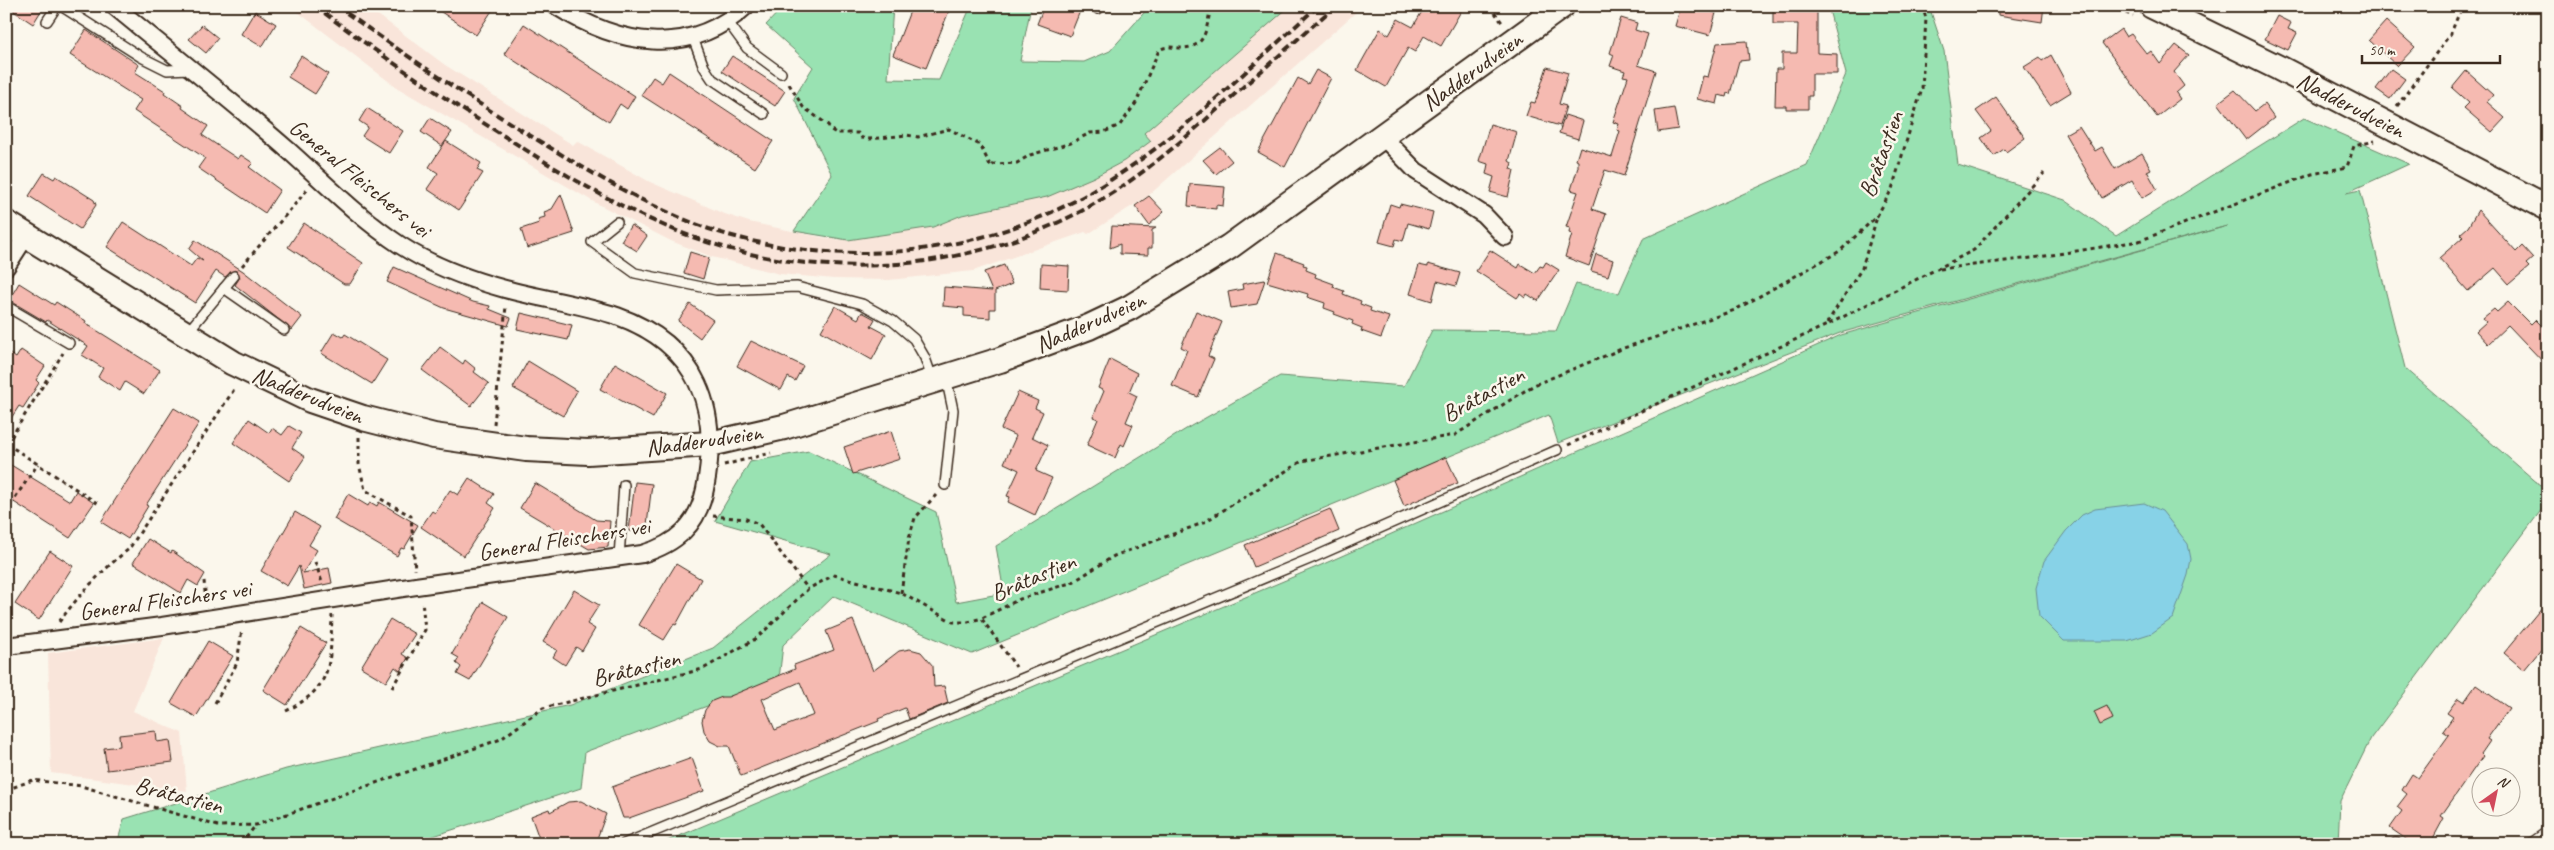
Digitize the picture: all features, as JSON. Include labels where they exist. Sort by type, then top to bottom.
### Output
[{"type":"main road","name":"Nadderudveien","points":[[16,230],[186,335],[253,373],[310,400],[380,423],[434,436],[510,447],[588,452],[710,444],[784,427],[940,379],[1089,327],[1166,287],[1230,247],[1562,6]]},
{"type":"main road","name":"Nadderudveien","points":[[2152,6],[2237,47],[2548,208]]},
{"type":"street","name":"General Fleischers vei","points":[[6,646],[642,554],[668,545],[684,532],[698,510],[705,490],[710,444],[708,410],[696,379],[685,362],[656,337],[619,317],[507,290],[470,279],[421,258],[378,228],[114,6]]},
{"type":"street","points":[[556,6],[581,22],[606,33],[668,42],[693,38],[728,22],[746,6]]},
{"type":"street","points":[[1382,136],[1416,171],[1484,215],[1505,237]]},
{"type":"street","points":[[6,267],[16,230]]},
{"type":"lane","points":[[47,22],[57,6]]},
{"type":"lane","points":[[61,6],[141,57],[167,70],[190,69]]},
{"type":"lane","points":[[728,22],[747,48],[781,73]]},
{"type":"lane","points":[[693,38],[704,67],[712,80],[764,114]]},
{"type":"lane","points":[[617,222],[592,242],[635,273],[716,290],[797,286],[862,304],[893,321],[914,339],[940,379],[953,410],[945,485]]},
{"type":"lane","points":[[186,335],[234,276]]},
{"type":"lane","points":[[224,288],[284,330]]},
{"type":"lane","points":[[6,306],[69,343]]},
{"type":"lane","points":[[624,844],[1312,558],[1557,450]]},
{"type":"lane","points":[[619,557],[624,485]]},
{"type":"lane","points":[[2530,844],[2548,831]]},
{"type":"path","points":[[781,73],[803,107],[836,133],[858,133],[862,138],[870,139],[907,135],[918,137],[949,129],[980,144],[992,167],[994,164],[1017,163],[1030,155],[1071,143],[1090,133],[1104,132],[1120,125],[1136,104],[1159,50],[1165,47],[1192,48],[1199,44],[1212,6]]},
{"type":"path","points":[[1490,6],[1507,30]]},
{"type":"path","name":"Bråtastien","points":[[6,790],[33,780],[81,786],[218,826],[256,824],[500,739],[543,708],[703,670],[757,638],[808,589],[834,574],[901,593],[952,622],[968,622],[982,618],[1020,600],[1072,582],[1114,556],[1203,523],[1302,461],[1455,435],[1534,385],[1624,348],[1736,310],[1840,251],[1877,216],[1892,189],[1922,89],[1926,18],[1922,6]]},
{"type":"path","points":[[2393,111],[2450,33],[2462,6]]},
{"type":"path","points":[[1937,269],[2039,257],[2139,241],[2312,174],[2347,167],[2354,146],[2383,139]]},
{"type":"path","points":[[1557,450],[1827,324],[1974,250],[2044,173]]},
{"type":"path","points":[[234,276],[318,177]]},
{"type":"path","points":[[1827,324],[1862,268],[1877,216]]},
{"type":"path","points":[[493,434],[507,290]]},
{"type":"path","points":[[62,354],[6,444],[100,504]]},
{"type":"path","points":[[55,639],[54,629],[79,596],[108,566],[129,548],[146,525],[235,388]]},
{"type":"path","points":[[359,438],[359,464],[365,490],[411,516],[418,586],[425,630],[392,688]]},
{"type":"path","points":[[6,511],[38,464]]},
{"type":"path","points":[[901,593],[909,538],[915,518],[945,485]]},
{"type":"path","points":[[698,510],[713,516],[746,520],[759,524],[808,589]]},
{"type":"path","points":[[286,711],[303,702],[314,693],[326,676],[331,654],[330,600],[314,562]]},
{"type":"path","points":[[214,703],[237,663],[242,641],[242,613]]},
{"type":"path","points":[[982,618],[1023,678]]},
{"type":"path","points":[[241,844],[256,824]]},
{"type":"shaded area","points":[[290,6],[366,6],[445,65],[573,145],[577,141],[650,182],[722,213],[749,222],[830,239],[848,240],[933,227],[962,215],[1019,203],[1094,177],[1124,161],[1150,140],[1144,133],[1290,6],[1363,6],[1148,196],[1088,234],[1085,232],[973,271],[889,280],[834,279],[780,274],[712,257],[671,241],[594,202],[396,87]]},
{"type":"shaded area","points":[[164,638],[133,711],[182,733],[187,791],[51,773],[48,653]]},
{"type":"green space","points":[[784,6],[893,6],[888,79],[939,80],[971,6],[1031,6],[1020,61],[1084,62],[1110,51],[1150,6],[1290,6],[1144,133],[1151,141],[1124,161],[1094,177],[1047,197],[962,215],[933,227],[848,240],[794,231],[832,175],[794,98],[813,67],[766,25]]},
{"type":"green space","points":[[1828,6],[1929,6],[1944,51],[1958,165],[2065,200],[2116,236],[2304,118],[2409,164],[2346,193],[2360,190],[2405,368],[2548,492],[2548,501],[2371,738],[2340,801],[2338,844],[660,844],[1319,566],[1841,335],[2227,226],[1840,333],[1558,443],[1549,415],[972,654],[834,596],[783,645],[779,679],[585,752],[581,788],[409,844],[117,844],[124,819],[286,769],[570,705],[713,648],[831,554],[715,521],[750,462],[809,451],[936,512],[956,602],[1004,593],[996,546],[1191,426],[1280,376],[1404,386],[1432,330],[1556,331],[1576,284],[1619,293],[1643,239],[1807,165],[1846,74]]},
{"type":"water","points":[[2144,503],[2162,511],[2188,544],[2191,559],[2188,575],[2173,618],[2152,633],[2127,641],[2064,641],[2039,616],[2036,588],[2044,561],[2066,531],[2082,515],[2095,509]]},
{"type":"building","points":[[6,6],[44,6],[33,24]]},
{"type":"building","points":[[432,6],[495,6],[476,35]]},
{"type":"building","points":[[912,6],[951,6],[926,68],[893,55]]},
{"type":"building","points":[[1044,6],[1082,6],[1070,36],[1037,24]]},
{"type":"building","points":[[1425,6],[1464,6],[1441,46],[1424,36],[1415,52],[1408,48],[1386,87],[1357,70],[1380,29],[1389,35],[1398,19],[1413,27]]},
{"type":"building","points":[[1681,6],[1713,9],[1712,12],[1716,13],[1710,35],[1675,26]]},
{"type":"building","points":[[1773,6],[1817,6],[1817,53],[1837,54],[1837,74],[1812,74],[1812,96],[1808,96],[1808,109],[1786,109],[1786,106],[1775,106],[1776,69],[1782,69],[1782,53],[1797,53],[1798,24],[1773,24]]},
{"type":"building","points":[[1998,6],[2044,6],[2042,22],[1998,15]]},
{"type":"building","points":[[255,11],[276,24],[262,47],[241,34]]},
{"type":"building","points":[[2277,16],[2291,23],[2288,29],[2297,33],[2288,50],[2265,39]]},
{"type":"building","points":[[1621,18],[1637,23],[1635,30],[1648,34],[1638,65],[1656,71],[1624,176],[1605,170],[1592,209],[1606,214],[1589,266],[1565,257],[1572,234],[1569,233],[1570,228],[1566,227],[1578,192],[1571,190],[1578,167],[1578,161],[1576,160],[1580,147],[1612,157],[1620,131],[1617,130],[1619,124],[1613,122],[1628,77],[1623,76],[1625,71],[1610,66],[1614,55],[1610,53]]},
{"type":"building","points":[[2386,21],[2415,47],[2397,66],[2369,40]]},
{"type":"building","points":[[524,24],[635,96],[627,109],[620,104],[609,122],[504,54]]},
{"type":"building","points":[[202,25],[218,38],[206,53],[189,39]]},
{"type":"building","points":[[2121,29],[2126,37],[2131,34],[2147,54],[2151,51],[2160,64],[2176,45],[2189,55],[2174,72],[2184,86],[2176,93],[2180,99],[2157,117],[2102,43]]},
{"type":"building","points":[[86,30],[139,65],[135,72],[165,91],[164,93],[183,106],[182,108],[208,126],[202,135],[238,159],[241,155],[253,163],[249,167],[280,190],[265,213],[198,168],[205,158],[134,111],[141,100],[70,55]]},
{"type":"building","points":[[1747,41],[1749,60],[1739,61],[1730,94],[1727,93],[1726,97],[1719,95],[1717,104],[1697,99],[1703,76],[1708,77],[1717,43]]},
{"type":"building","points":[[2051,55],[2071,92],[2050,105],[2024,67],[2040,57],[2042,61]]},
{"type":"building","points":[[301,56],[328,74],[315,94],[288,77]]},
{"type":"building","points":[[732,56],[785,91],[775,106],[722,71]]},
{"type":"building","points":[[1547,67],[1568,73],[1559,104],[1566,106],[1560,126],[1526,116],[1531,102],[1535,103]]},
{"type":"building","points":[[2391,69],[2405,79],[2390,99],[2376,89]]},
{"type":"building","points":[[1316,70],[1331,78],[1285,167],[1258,152],[1298,78],[1308,84]]},
{"type":"building","points":[[2466,71],[2493,95],[2487,102],[2505,118],[2492,132],[2464,108],[2469,103],[2452,88]]},
{"type":"building","points":[[669,72],[773,141],[755,168],[641,95],[653,77],[662,83]]},
{"type":"building","points":[[2235,90],[2255,111],[2264,104],[2274,118],[2246,140],[2218,103]]},
{"type":"building","points":[[1996,97],[2025,138],[2006,152],[2004,149],[1994,156],[1981,138],[1991,131],[1976,111]]},
{"type":"building","points":[[367,108],[403,131],[389,153],[362,136],[368,127],[359,121]]},
{"type":"building","points":[[1674,108],[1678,129],[1658,132],[1655,111]]},
{"type":"building","points":[[1565,115],[1583,121],[1578,139],[1559,133]]},
{"type":"building","points":[[430,118],[452,132],[442,146],[421,132]]},
{"type":"building","points":[[1490,124],[1517,132],[1509,161],[1512,163],[1510,169],[1514,170],[1508,197],[1490,192],[1494,177],[1486,174],[1488,164],[1479,161]]},
{"type":"building","points":[[2079,126],[2095,151],[2102,147],[2115,169],[2142,153],[2151,169],[2147,171],[2157,189],[2142,198],[2132,180],[2102,198],[2065,134]]},
{"type":"building","points":[[446,141],[481,163],[477,170],[483,173],[459,210],[427,189],[438,173],[429,167]]},
{"type":"building","points":[[1220,147],[1232,161],[1216,174],[1203,160]]},
{"type":"building","points":[[44,173],[54,179],[56,176],[94,200],[96,205],[80,229],[29,196]]},
{"type":"building","points":[[1190,184],[1225,187],[1223,206],[1216,205],[1216,209],[1188,206]]},
{"type":"building","points":[[561,194],[574,233],[527,248],[521,229],[539,223],[538,219],[545,217],[544,212],[552,209]]},
{"type":"building","points":[[1149,196],[1164,212],[1149,225],[1135,206]]},
{"type":"building","points":[[1390,204],[1399,207],[1400,204],[1433,212],[1429,229],[1408,223],[1403,241],[1396,239],[1394,246],[1379,242]]},
{"type":"building","points":[[2478,210],[2516,252],[2522,246],[2533,258],[2526,264],[2529,267],[2509,284],[2495,268],[2468,291],[2439,258],[2463,237],[2460,234],[2468,227]]},
{"type":"building","points":[[123,222],[191,266],[197,258],[203,261],[189,249],[195,240],[243,271],[302,317],[292,330],[235,285],[240,277],[235,270],[225,277],[216,271],[195,303],[107,247]]},
{"type":"building","points":[[304,223],[363,263],[350,284],[344,284],[288,247]]},
{"type":"building","points":[[631,225],[647,236],[637,251],[621,241]]},
{"type":"building","points":[[1112,226],[1156,228],[1152,230],[1152,248],[1148,248],[1148,255],[1120,254],[1120,244],[1110,248]]},
{"type":"building","points":[[1490,250],[1518,268],[1520,264],[1535,273],[1546,262],[1559,270],[1538,301],[1527,294],[1525,298],[1520,294],[1517,298],[1476,271]]},
{"type":"building","points":[[690,252],[709,258],[703,279],[684,273]]},
{"type":"building","points":[[1277,253],[1304,263],[1303,265],[1307,266],[1306,270],[1316,274],[1315,277],[1334,284],[1333,287],[1344,291],[1343,294],[1361,301],[1360,304],[1371,308],[1370,311],[1389,317],[1381,338],[1361,331],[1362,328],[1352,324],[1353,321],[1324,308],[1325,303],[1307,297],[1308,294],[1267,282]]},
{"type":"building","points":[[1596,254],[1613,260],[1608,276],[1591,271]]},
{"type":"building","points":[[1041,264],[1069,266],[1068,290],[1040,288]]},
{"type":"building","points":[[1428,264],[1460,273],[1456,286],[1437,281],[1432,301],[1410,294],[1419,265],[1428,267]]},
{"type":"building","points":[[1004,265],[1012,284],[995,291],[995,309],[990,309],[990,318],[964,316],[964,308],[943,306],[944,287],[992,291],[984,272]]},
{"type":"building","points":[[394,267],[473,302],[490,306],[489,309],[511,318],[508,326],[444,308],[387,282]]},
{"type":"building","points":[[1265,280],[1257,304],[1231,308],[1228,292],[1243,289],[1242,284]]},
{"type":"building","points":[[19,283],[54,305],[56,302],[86,321],[85,323],[160,370],[144,394],[125,382],[120,391],[98,377],[103,368],[82,355],[88,346],[47,320],[46,322],[9,300]]},
{"type":"building","points":[[2508,302],[2531,325],[2536,320],[2548,332],[2548,367],[2508,325],[2488,344],[2476,331],[2486,322],[2483,318],[2494,309],[2497,312]]},
{"type":"building","points":[[690,304],[713,320],[700,338],[678,321]]},
{"type":"building","points":[[835,306],[858,319],[862,312],[875,319],[871,326],[886,334],[872,360],[821,331]]},
{"type":"building","points":[[1196,311],[1222,322],[1208,356],[1214,359],[1198,397],[1172,386],[1187,350],[1181,347]]},
{"type":"building","points":[[521,313],[572,325],[568,340],[517,329]]},
{"type":"building","points":[[334,332],[343,337],[345,334],[387,360],[372,384],[321,353]]},
{"type":"building","points":[[751,341],[803,366],[795,381],[788,377],[781,390],[737,366]]},
{"type":"building","points":[[440,347],[463,364],[465,360],[476,369],[474,372],[489,383],[471,406],[422,370]]},
{"type":"building","points":[[21,350],[45,366],[36,380],[39,383],[23,408],[19,406],[6,426],[6,351],[16,358]]},
{"type":"building","points":[[1110,359],[1137,373],[1129,392],[1137,396],[1126,422],[1133,425],[1124,446],[1121,444],[1115,458],[1087,445],[1098,419],[1093,417],[1104,391],[1098,388]]},
{"type":"building","points":[[528,361],[577,391],[563,416],[513,388]]},
{"type":"building","points":[[615,363],[667,393],[653,418],[600,389]]},
{"type":"building","points":[[1018,392],[1038,401],[1035,408],[1043,412],[1032,437],[1048,445],[1036,471],[1052,478],[1035,515],[1008,502],[1010,497],[1007,496],[1019,470],[1004,463],[1016,436],[1001,429]]},
{"type":"building","points":[[174,408],[199,423],[146,505],[148,506],[128,539],[101,522]]},
{"type":"building","points":[[249,419],[269,433],[272,428],[282,435],[289,426],[301,433],[292,448],[305,457],[289,481],[233,443]]},
{"type":"building","points":[[891,431],[900,459],[853,474],[844,447]]},
{"type":"building","points":[[1446,457],[1458,483],[1404,506],[1393,480]]},
{"type":"building","points":[[6,462],[70,501],[76,491],[94,503],[70,538],[6,497]]},
{"type":"building","points":[[469,478],[494,494],[488,503],[495,508],[464,556],[421,527],[432,511],[435,513],[450,490],[458,495]]},
{"type":"building","points":[[635,482],[652,484],[646,533],[629,531]]},
{"type":"building","points":[[535,483],[596,520],[610,521],[608,547],[589,549],[520,508]]},
{"type":"building","points":[[348,494],[368,506],[370,502],[377,506],[379,502],[418,525],[404,549],[401,548],[397,556],[334,519]]},
{"type":"building","points":[[1330,509],[1339,531],[1254,567],[1245,545]]},
{"type":"building","points":[[295,512],[320,527],[309,545],[317,550],[303,573],[329,568],[332,583],[304,589],[299,566],[287,586],[261,571]]},
{"type":"building","points":[[148,539],[171,553],[172,551],[205,574],[198,586],[188,580],[181,593],[133,563]]},
{"type":"building","points":[[50,551],[73,566],[39,620],[15,604]]},
{"type":"building","points":[[676,564],[701,579],[676,625],[674,624],[664,640],[639,625]]},
{"type":"building","points":[[574,590],[599,605],[587,624],[595,629],[582,651],[576,647],[565,665],[553,657],[557,650],[543,642]]},
{"type":"building","points":[[2548,600],[2548,641],[2524,670],[2504,653]]},
{"type":"building","points":[[483,602],[508,617],[470,681],[457,674],[461,667],[456,663],[459,658],[452,654]]},
{"type":"building","points":[[390,619],[415,634],[402,654],[408,658],[400,671],[395,667],[386,682],[361,667]]},
{"type":"building","points":[[853,620],[873,671],[899,651],[910,649],[921,652],[933,666],[934,687],[944,686],[948,703],[909,719],[905,708],[878,719],[879,721],[741,776],[729,746],[720,746],[710,741],[704,731],[702,721],[705,710],[712,701],[728,697],[795,669],[794,665],[834,650],[826,631]],"holes":[[[800,682],[814,715],[775,730],[762,699]]]},
{"type":"building","points":[[301,628],[326,643],[287,705],[263,690]]},
{"type":"building","points":[[208,641],[233,656],[196,717],[171,703]]},
{"type":"building","points":[[2476,685],[2509,708],[2487,739],[2490,741],[2481,754],[2483,756],[2475,768],[2472,768],[2472,772],[2441,816],[2444,818],[2430,844],[2413,844],[2390,828],[2402,811],[2397,807],[2407,794],[2402,790],[2412,774],[2418,778],[2449,735],[2443,731],[2453,717],[2447,713],[2458,698],[2464,702]]},
{"type":"building","points":[[2107,706],[2113,719],[2100,725],[2094,712]]},
{"type":"building","points":[[156,731],[157,742],[170,740],[173,762],[107,770],[104,748],[120,746],[119,735]]},
{"type":"building","points":[[692,758],[704,791],[629,818],[623,818],[612,787]]},
{"type":"building","points":[[581,801],[606,814],[595,844],[541,844],[531,816],[549,809],[550,812],[568,802]]},
{"type":"railway","points":[[315,6],[384,57],[480,121],[577,181],[628,209],[707,242],[756,255],[806,263],[857,266],[907,263],[958,255],[1007,242],[1054,224],[1099,201],[1147,169],[1177,145],[1335,6]]},
{"type":"railway","points":[[337,6],[442,79],[568,159],[668,212],[709,229],[757,242],[807,250],[857,253],[907,251],[956,243],[1005,230],[1052,212],[1096,189],[1155,149],[1211,103],[1318,6]]}]
